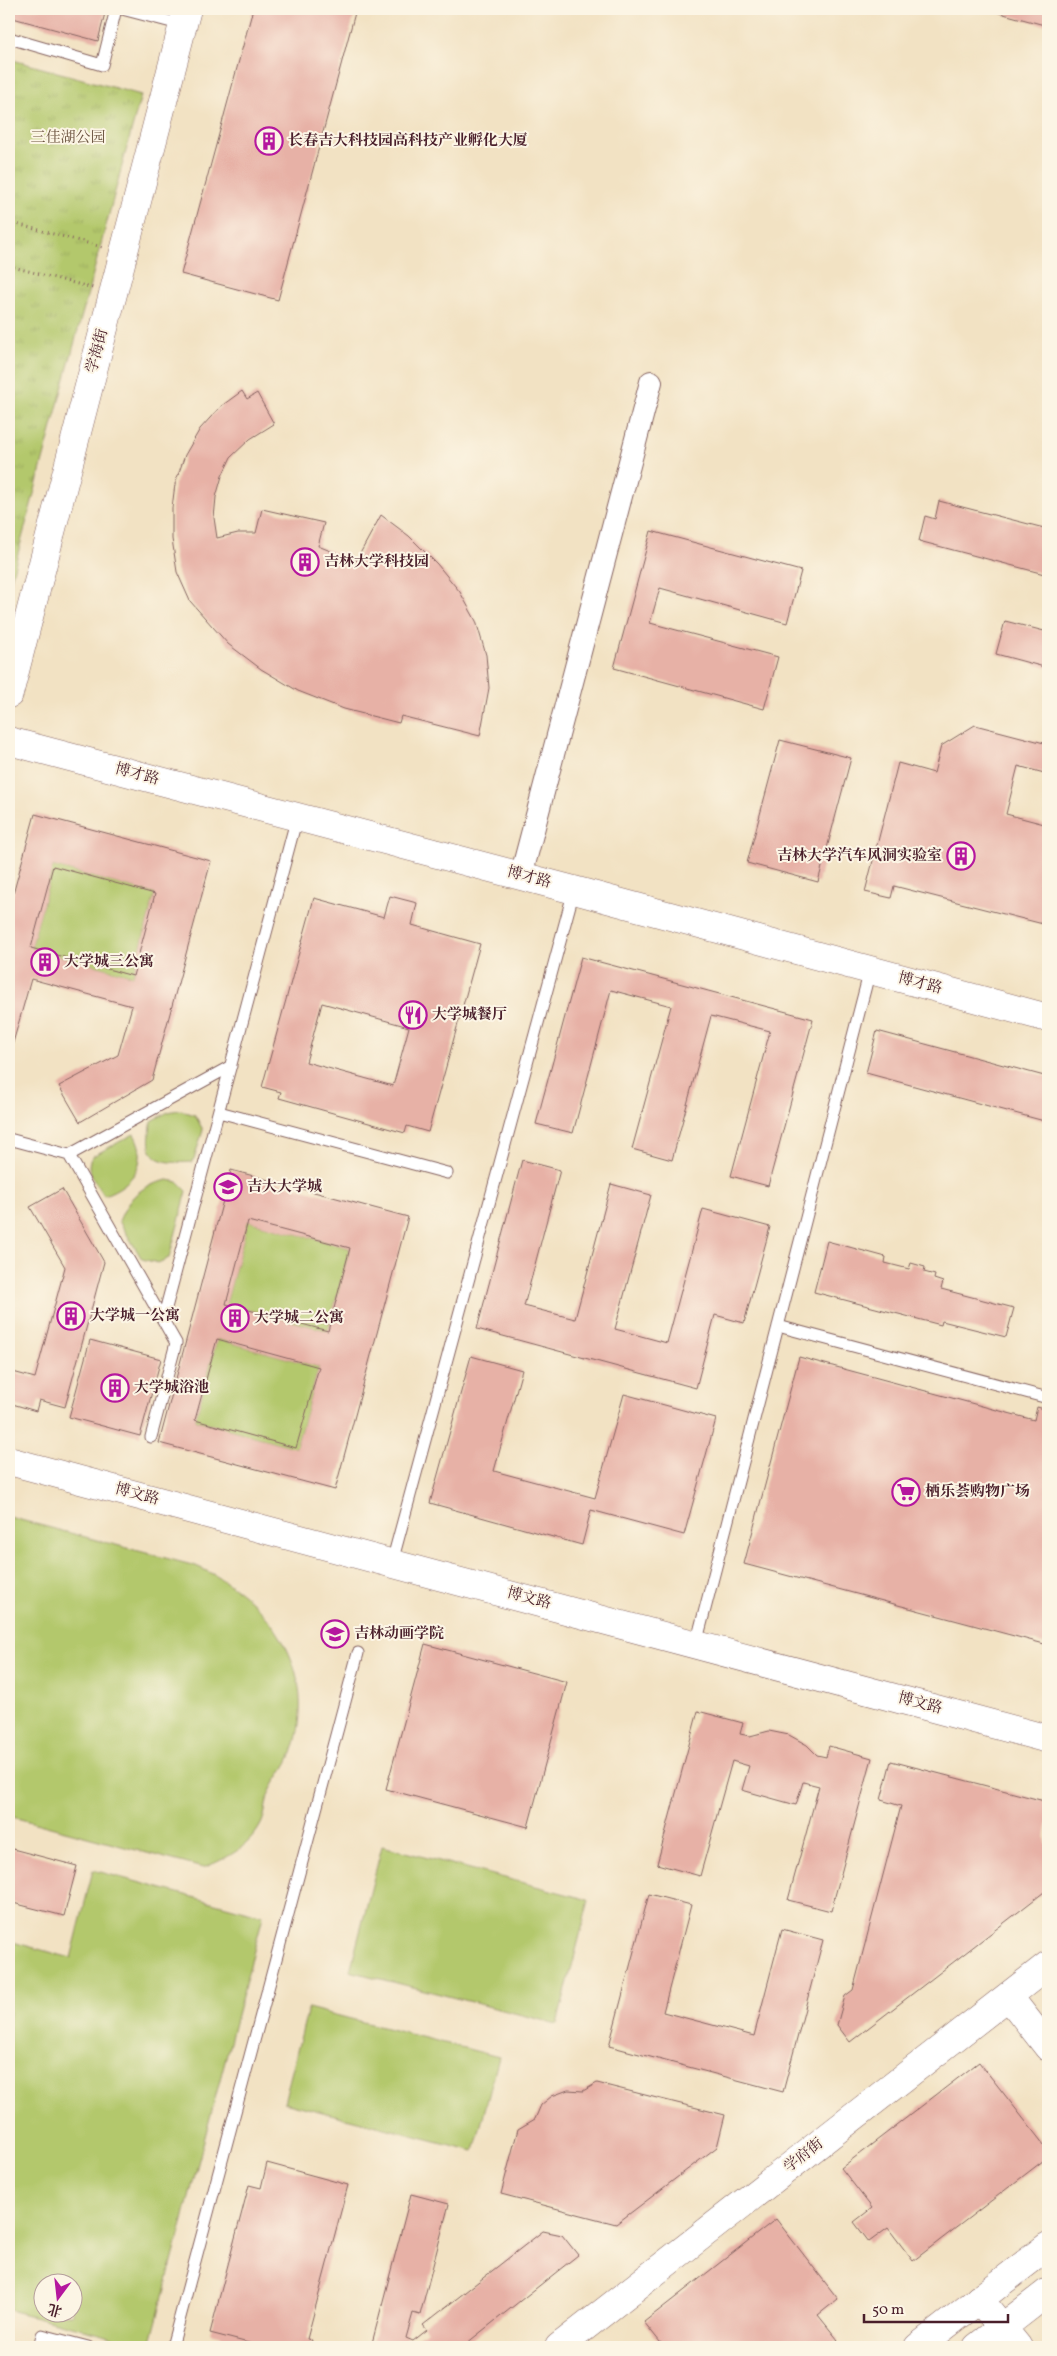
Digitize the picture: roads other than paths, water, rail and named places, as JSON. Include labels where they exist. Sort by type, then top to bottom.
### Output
[{"type":"street","name":"学海街","points":[[9,694],[185,17]]},
{"type":"street","points":[[521,876],[651,382]]},
{"type":"street","name":"博才路","points":[[9,741],[574,890],[1048,1018]]},
{"type":"street","name":"博文路","points":[[9,1461],[1048,1739]]},
{"type":"street","name":"学府街","points":[[559,2347],[1048,1965]]},
{"type":"street","points":[[1009,1997],[1048,2047]]},
{"type":"street","points":[[918,2347],[1048,2246]]},
{"type":"street","points":[[977,2347],[1011,2337],[1048,2292]]},
{"type":"street","points":[[979,2299],[1011,2337]]},
{"type":"lane","points":[[9,38],[102,65],[116,9]]},
{"type":"lane","points":[[122,9],[185,17]]},
{"type":"lane","points":[[163,1319],[296,817]]},
{"type":"lane","points":[[392,1562],[574,890]]},
{"type":"lane","points":[[696,1644],[870,970]]},
{"type":"lane","points":[[9,1139],[69,1155],[230,1066]]},
{"type":"lane","points":[[219,1112],[447,1173]]},
{"type":"lane","points":[[69,1155],[176,1343],[151,1437]]},
{"type":"lane","points":[[778,1326],[1048,1398]]},
{"type":"lane","points":[[172,2347],[358,1653]]},
{"type":"lane","points":[[39,2347],[42,2335],[88,2347]]},
{"type":"place","name":"长春吉大科技园高科技产业孵化大厦","points":[[269,141]]},
{"type":"place","name":"吉林大学科技园","points":[[305,562]]},
{"type":"place","name":"吉林大学汽车风洞实验室","points":[[961,856]]},
{"type":"place","name":"大学城三公寓","points":[[45,962]]},
{"type":"place","name":"大学城餐厅","points":[[413,1015]]},
{"type":"place","name":"吉大大学城","points":[[228,1187]]},
{"type":"place","name":"大学城一公寓","points":[[71,1316]]},
{"type":"place","name":"大学城二公寓","points":[[235,1318]]},
{"type":"place","name":"大学城浴池","points":[[115,1388]]},
{"type":"place","name":"栖乐荟购物广场","points":[[906,1492]]},
{"type":"place","name":"吉林动画学院","points":[[335,1634]]},
{"type":"park label","name":"三佳湖公园","points":[[68,138]]}]
